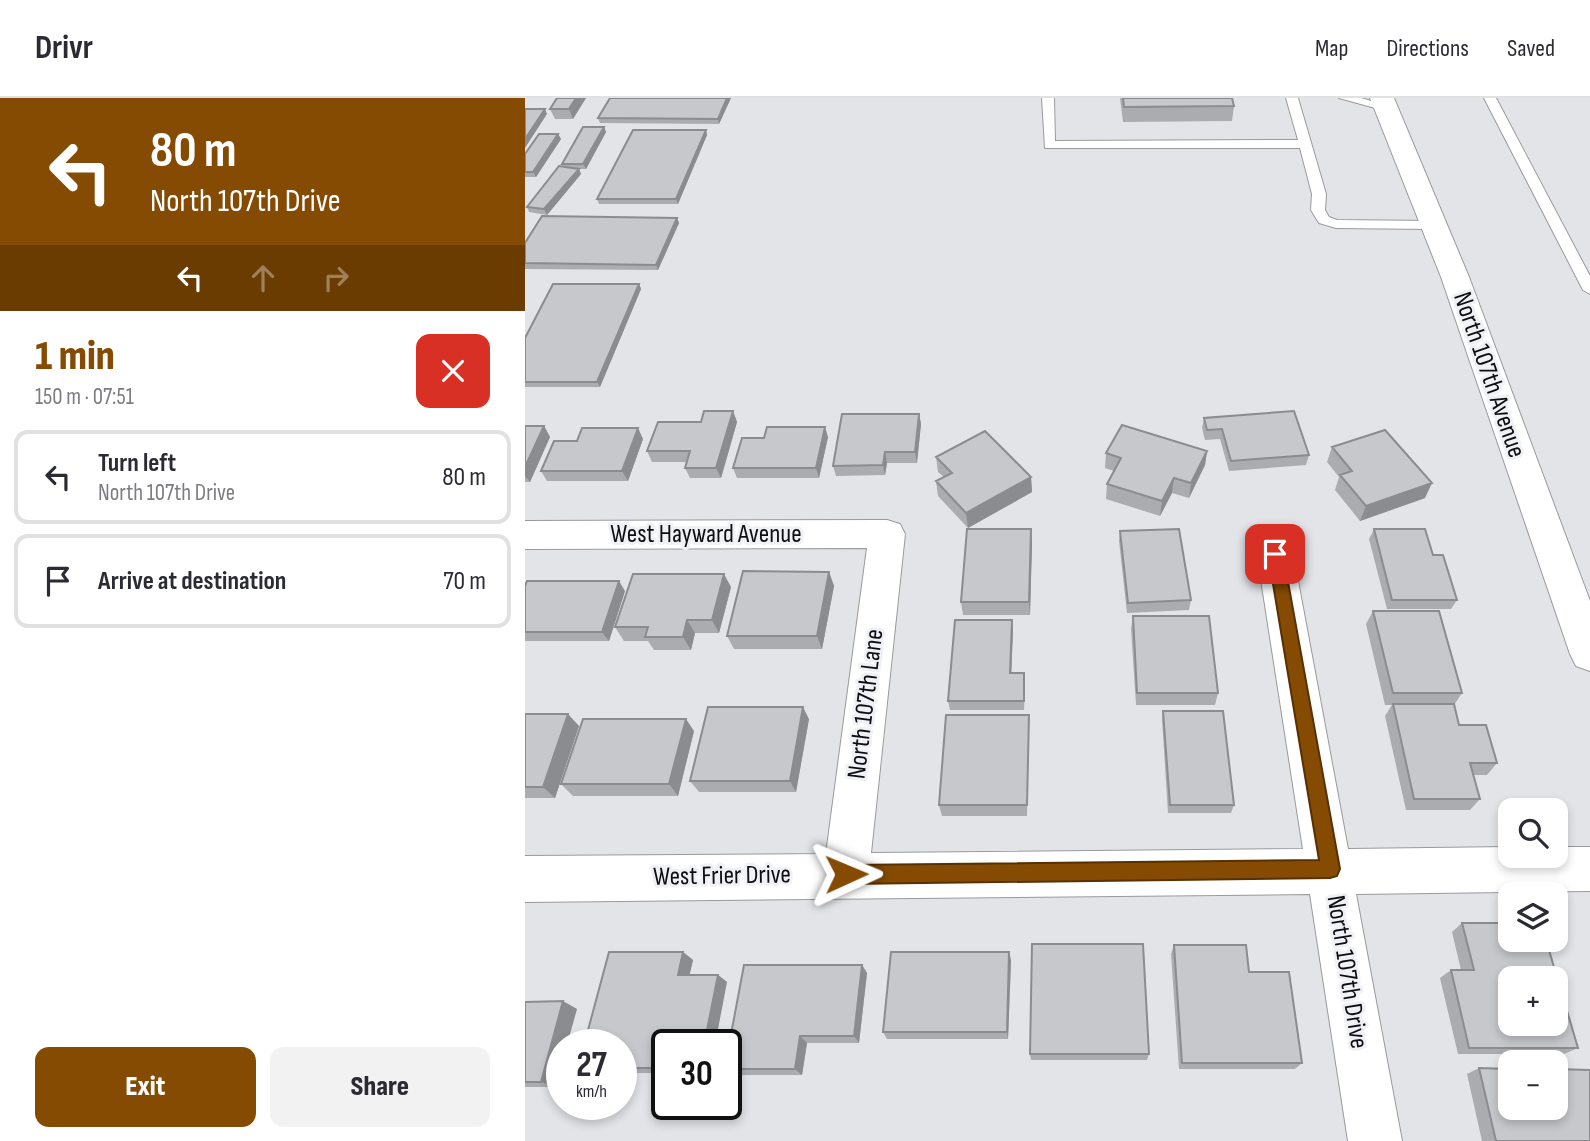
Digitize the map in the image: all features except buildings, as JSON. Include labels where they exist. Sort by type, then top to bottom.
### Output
[{"type":"street","name":"North 107th Avenue","points":[[1384,103],[1434,225],[1590,654]]},
{"type":"street","name":"West Hayward Avenue","points":[[525,535],[887,534]]},
{"type":"street","name":"North 107th Lane","points":[[846,874],[887,534]]},
{"type":"street","name":"North 107th Drive","points":[[1275,554],[1375,1141]]},
{"type":"street","name":"West Frier Drive","points":[[525,878],[1330,869],[1590,869]]},
{"type":"lane","points":[[1048,98],[1049,145],[1305,144]]},
{"type":"lane","points":[[1292,98],[1319,194],[1318,210],[1324,220],[1336,224],[1434,225]]},
{"type":"lane","points":[[1345,98],[1384,103]]},
{"type":"lane","points":[[1490,98],[1590,290]]},
{"type":"route","points":[[846,874],[1330,869],[1275,554]]}]
